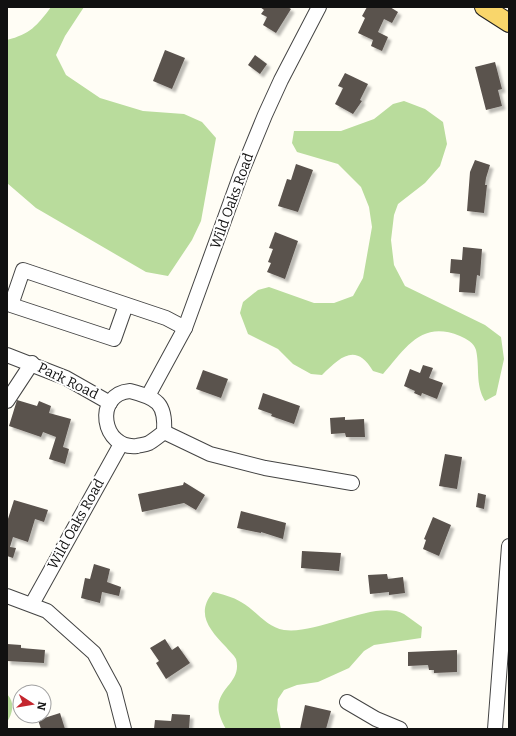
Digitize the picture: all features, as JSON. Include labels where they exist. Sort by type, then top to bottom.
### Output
[{"type":"main road","points":[[484,7],[509,23]]},
{"type":"street","name":"Wild Oaks Road","points":[[148,396],[185,328],[259,129],[281,80],[319,7]]},
{"type":"street","points":[[126,305],[114,339],[11,305],[23,270],[166,318],[185,328]]},
{"type":"street","name":"Park Road","points":[[7,354],[66,378],[110,403],[116,396],[123,392],[130,391],[148,396]]},
{"type":"street","points":[[7,401],[32,364]]},
{"type":"street","points":[[110,403],[106,412],[107,424],[111,434],[121,444],[131,446],[148,444],[164,432],[165,420],[163,410],[158,401],[148,396]]},
{"type":"street","points":[[164,432],[210,454],[251,465],[308,476],[352,482]]},
{"type":"street","name":"Wild Oaks Road","points":[[32,604],[121,444]]},
{"type":"street","points":[[495,729],[504,678],[509,546]]},
{"type":"street","points":[[7,596],[32,604],[47,611],[94,653],[114,690],[124,729]]},
{"type":"street","points":[[347,702],[376,719],[400,729]]},
{"type":"green space","points":[[51,7],[84,7],[65,36],[56,55],[66,75],[100,98],[143,111],[184,114],[202,122],[216,138],[201,221],[192,240],[168,276],[146,272],[36,208],[7,183],[7,40],[27,32],[37,24]]},
{"type":"green space","points":[[404,101],[425,109],[443,122],[447,144],[440,166],[425,183],[398,204],[394,215],[391,240],[394,265],[405,286],[485,325],[501,337],[504,359],[496,395],[485,401],[480,388],[476,350],[474,345],[460,336],[446,332],[425,334],[407,346],[383,374],[373,371],[367,362],[360,357],[348,355],[335,363],[322,375],[311,374],[293,364],[278,349],[248,334],[240,313],[243,302],[258,290],[269,287],[314,303],[334,303],[353,296],[363,278],[372,227],[369,207],[361,187],[338,164],[297,152],[292,143],[294,131],[341,131],[374,119],[393,104]]},
{"type":"green space","points":[[213,592],[238,600],[272,626],[284,630],[313,628],[363,614],[378,611],[392,611],[404,614],[422,627],[421,638],[374,645],[364,651],[349,668],[318,682],[297,685],[284,690],[278,699],[277,710],[281,729],[226,729],[220,716],[219,705],[221,697],[234,677],[237,669],[236,659],[210,628],[205,615],[205,607]]},
{"type":"green space","points":[[7,694],[10,697],[12,708],[11,715],[7,722]]},
{"type":"building","points":[[260,7],[288,7],[291,9],[276,33],[263,25],[267,17],[261,14],[264,10]]},
{"type":"building","points":[[367,7],[390,7],[398,12],[392,23],[384,19],[378,32],[388,37],[382,51],[371,46],[373,40],[358,33],[365,18],[362,16]]},
{"type":"building","points":[[165,50],[185,58],[172,89],[153,81]]},
{"type":"building","points":[[255,55],[267,64],[260,74],[248,65]]},
{"type":"building","points":[[495,62],[502,89],[498,90],[502,106],[486,110],[475,67]]},
{"type":"building","points":[[345,73],[368,84],[360,100],[362,101],[353,114],[335,104],[343,88],[338,86]]},
{"type":"building","points":[[475,160],[490,165],[485,185],[487,185],[484,213],[467,211],[470,172]]},
{"type":"building","points":[[296,164],[313,170],[298,212],[278,206],[287,179],[291,180]]},
{"type":"building","points":[[275,232],[298,241],[285,279],[267,272],[271,263],[268,262],[273,249],[269,248]]},
{"type":"building","points":[[463,247],[482,249],[480,276],[477,275],[475,293],[459,292],[460,274],[450,273],[451,259],[462,260]]},
{"type":"building","points":[[423,365],[433,368],[429,378],[443,383],[437,399],[422,393],[421,396],[414,393],[415,391],[404,386],[410,369],[420,373]]},
{"type":"building","points":[[203,370],[228,379],[221,398],[196,389]]},
{"type":"building","points":[[263,393],[300,406],[294,424],[271,416],[272,414],[258,409]]},
{"type":"building","points":[[17,400],[37,406],[39,401],[51,406],[49,413],[71,419],[63,447],[69,449],[65,464],[49,459],[56,437],[43,432],[41,437],[9,426]]},
{"type":"building","points":[[345,417],[345,420],[364,419],[365,437],[346,437],[345,433],[331,434],[330,418]]},
{"type":"building","points":[[445,454],[462,457],[457,489],[439,486]]},
{"type":"building","points":[[184,482],[205,495],[196,510],[184,503],[142,512],[138,494],[183,485]]},
{"type":"building","points":[[478,493],[486,495],[484,509],[476,507]]},
{"type":"building","points":[[14,500],[48,510],[44,522],[35,519],[28,542],[13,537],[10,547],[16,548],[13,558],[7,556],[7,522]]},
{"type":"building","points":[[241,511],[286,523],[283,539],[261,532],[237,528]]},
{"type":"building","points":[[433,517],[451,525],[439,556],[423,549],[426,540],[424,539]]},
{"type":"building","points":[[302,551],[341,553],[339,571],[301,568]]},
{"type":"building","points":[[94,564],[110,569],[107,582],[121,587],[119,596],[102,592],[100,603],[81,598],[85,578],[90,579]]},
{"type":"building","points":[[387,574],[388,579],[403,577],[405,593],[389,595],[389,592],[370,594],[368,575]]},
{"type":"building","points":[[165,639],[172,650],[178,646],[190,663],[166,679],[156,663],[159,661],[150,648]]},
{"type":"building","points":[[7,644],[21,645],[21,648],[45,650],[44,663],[7,661]]},
{"type":"building","points":[[457,650],[457,672],[434,673],[434,670],[429,670],[428,665],[408,666],[408,652]]},
{"type":"building","points":[[305,705],[331,711],[326,729],[300,729]]},
{"type":"building","points":[[60,713],[65,729],[41,729],[39,724],[52,724],[52,716]]},
{"type":"building","points":[[172,714],[190,715],[189,729],[154,729],[155,720],[171,721]]}]
